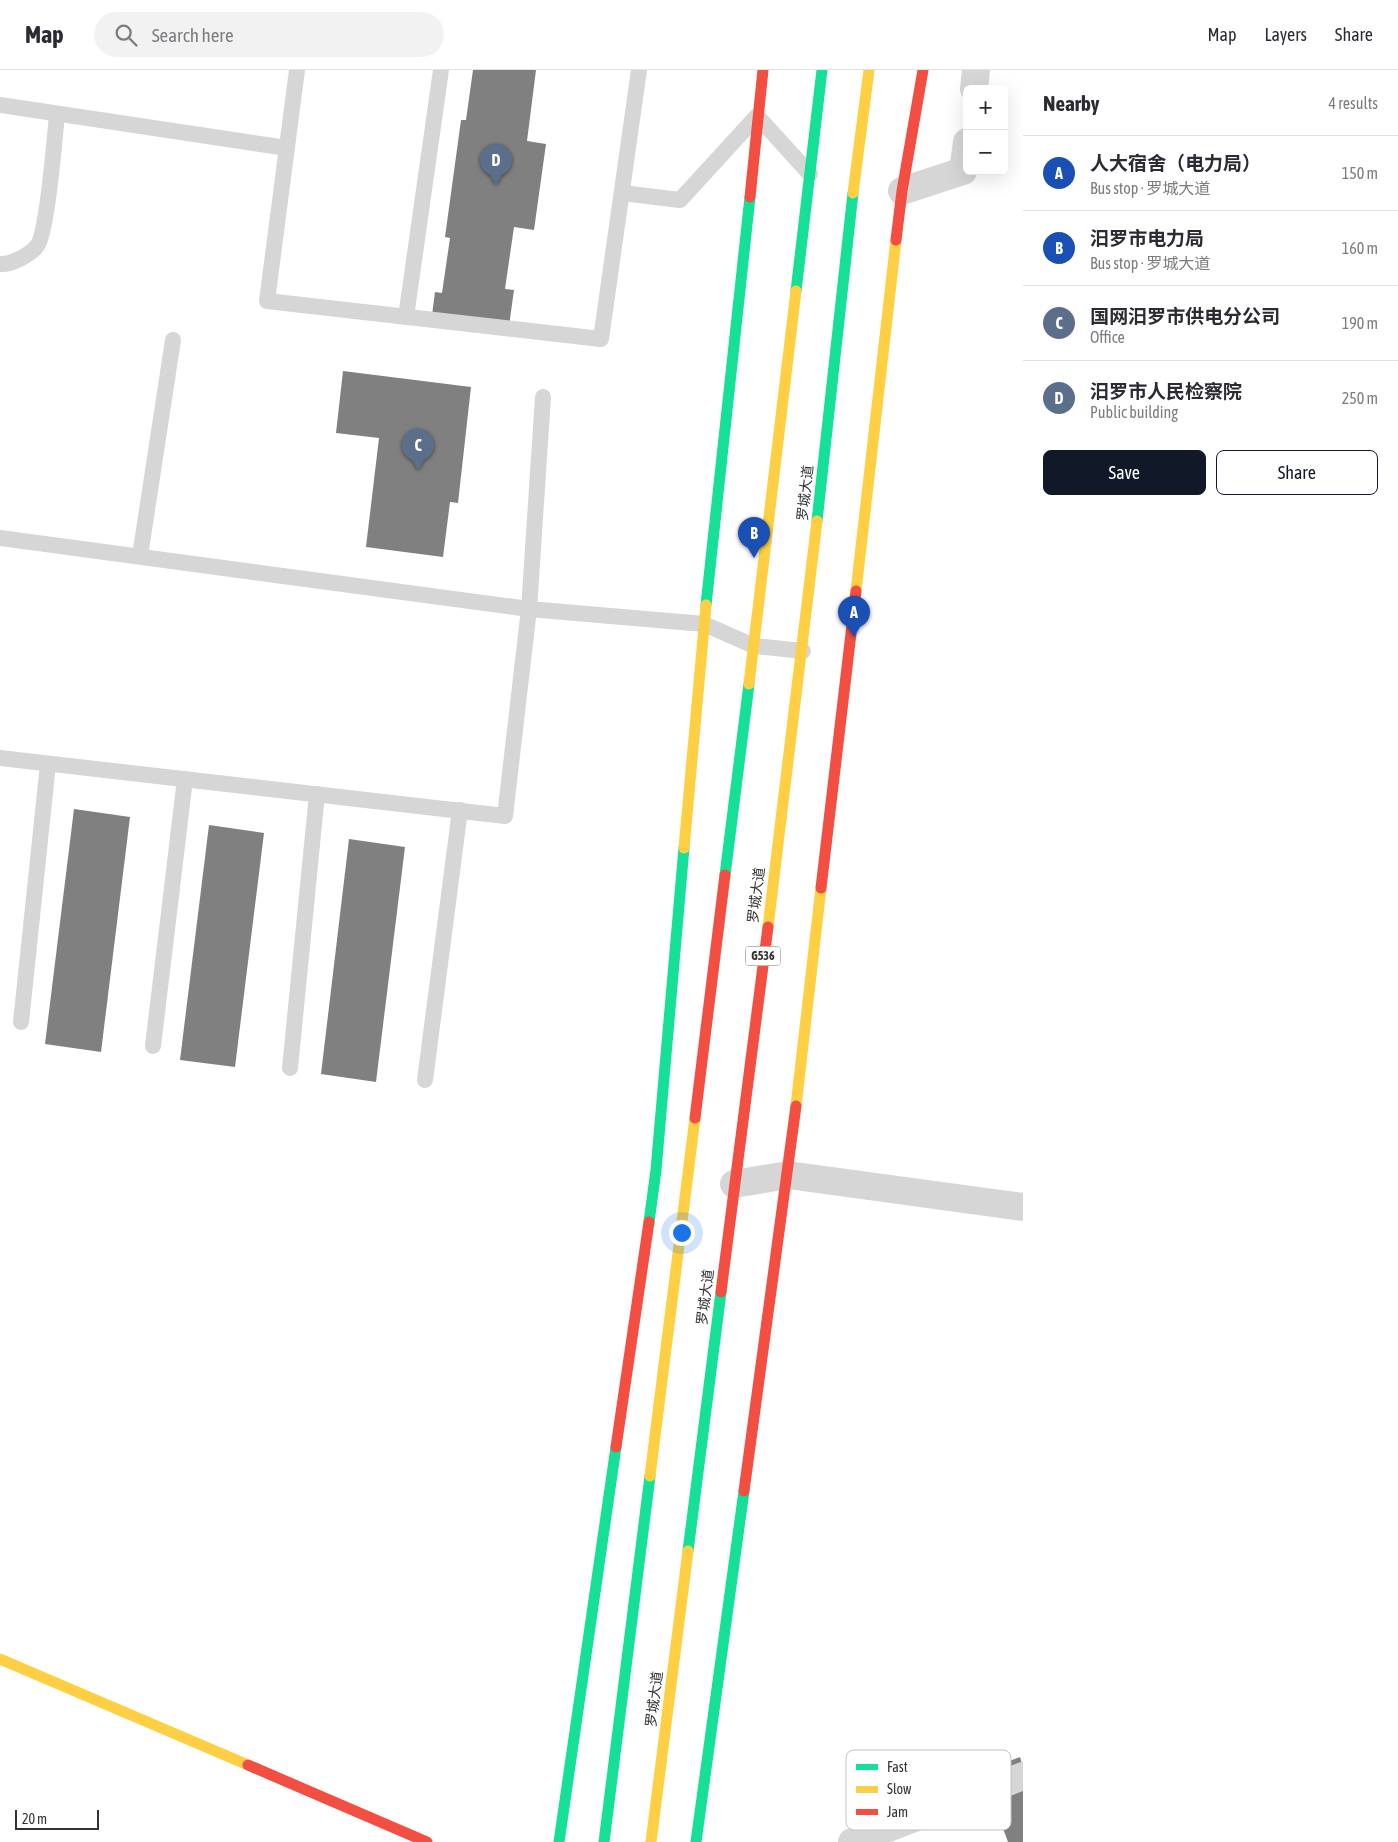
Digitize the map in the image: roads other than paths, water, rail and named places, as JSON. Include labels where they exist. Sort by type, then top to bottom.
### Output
[{"type":"main road","points":[[559,1842],[656,1170],[704,624],[763,70]]},
{"type":"main road","points":[[604,1842],[754,646],[822,70]]},
{"type":"main road","name":"罗城大道","points":[[651,1842],[803,651],[855,179],[870,70]]},
{"type":"main road","points":[[696,1842],[788,1175],[902,190],[923,70]]},
{"type":"main road","points":[[0,1659],[427,1842]]},
{"type":"street","points":[[974,85],[976,70]]},
{"type":"street","points":[[902,190],[963,171]]},
{"type":"street","points":[[734,1184],[788,1175],[1023,1207]]},
{"type":"street","points":[[1011,1781],[1023,1776]]},
{"type":"street","points":[[852,1842],[883,1830]]},
{"type":"lane","points":[[297,70],[266,301],[601,340],[639,70]]},
{"type":"lane","points":[[406,317],[440,70]]},
{"type":"lane","points":[[0,105],[287,148]]},
{"type":"lane","points":[[0,264],[23,257],[38,246],[44,225],[57,114]]},
{"type":"lane","points":[[622,193],[680,200],[757,116],[810,174]]},
{"type":"lane","points":[[140,556],[173,340]]},
{"type":"lane","points":[[0,758],[505,816],[529,609],[543,397]]},
{"type":"lane","points":[[0,538],[529,609],[704,624],[754,646],[803,651]]},
{"type":"lane","points":[[21,1022],[48,764]]},
{"type":"lane","points":[[153,1046],[185,779]]},
{"type":"lane","points":[[290,1068],[317,794]]},
{"type":"lane","points":[[425,1080],[460,810]]},
{"type":"place","name":"汨罗市人民检察院","points":[[496,185]]},
{"type":"place","name":"国网汨罗市供电分公司","points":[[418,470]]},
{"type":"place","name":"汨罗市电力局","points":[[754,558]]},
{"type":"place","name":"人大宿舍（电力局）","points":[[854,637]]}]
